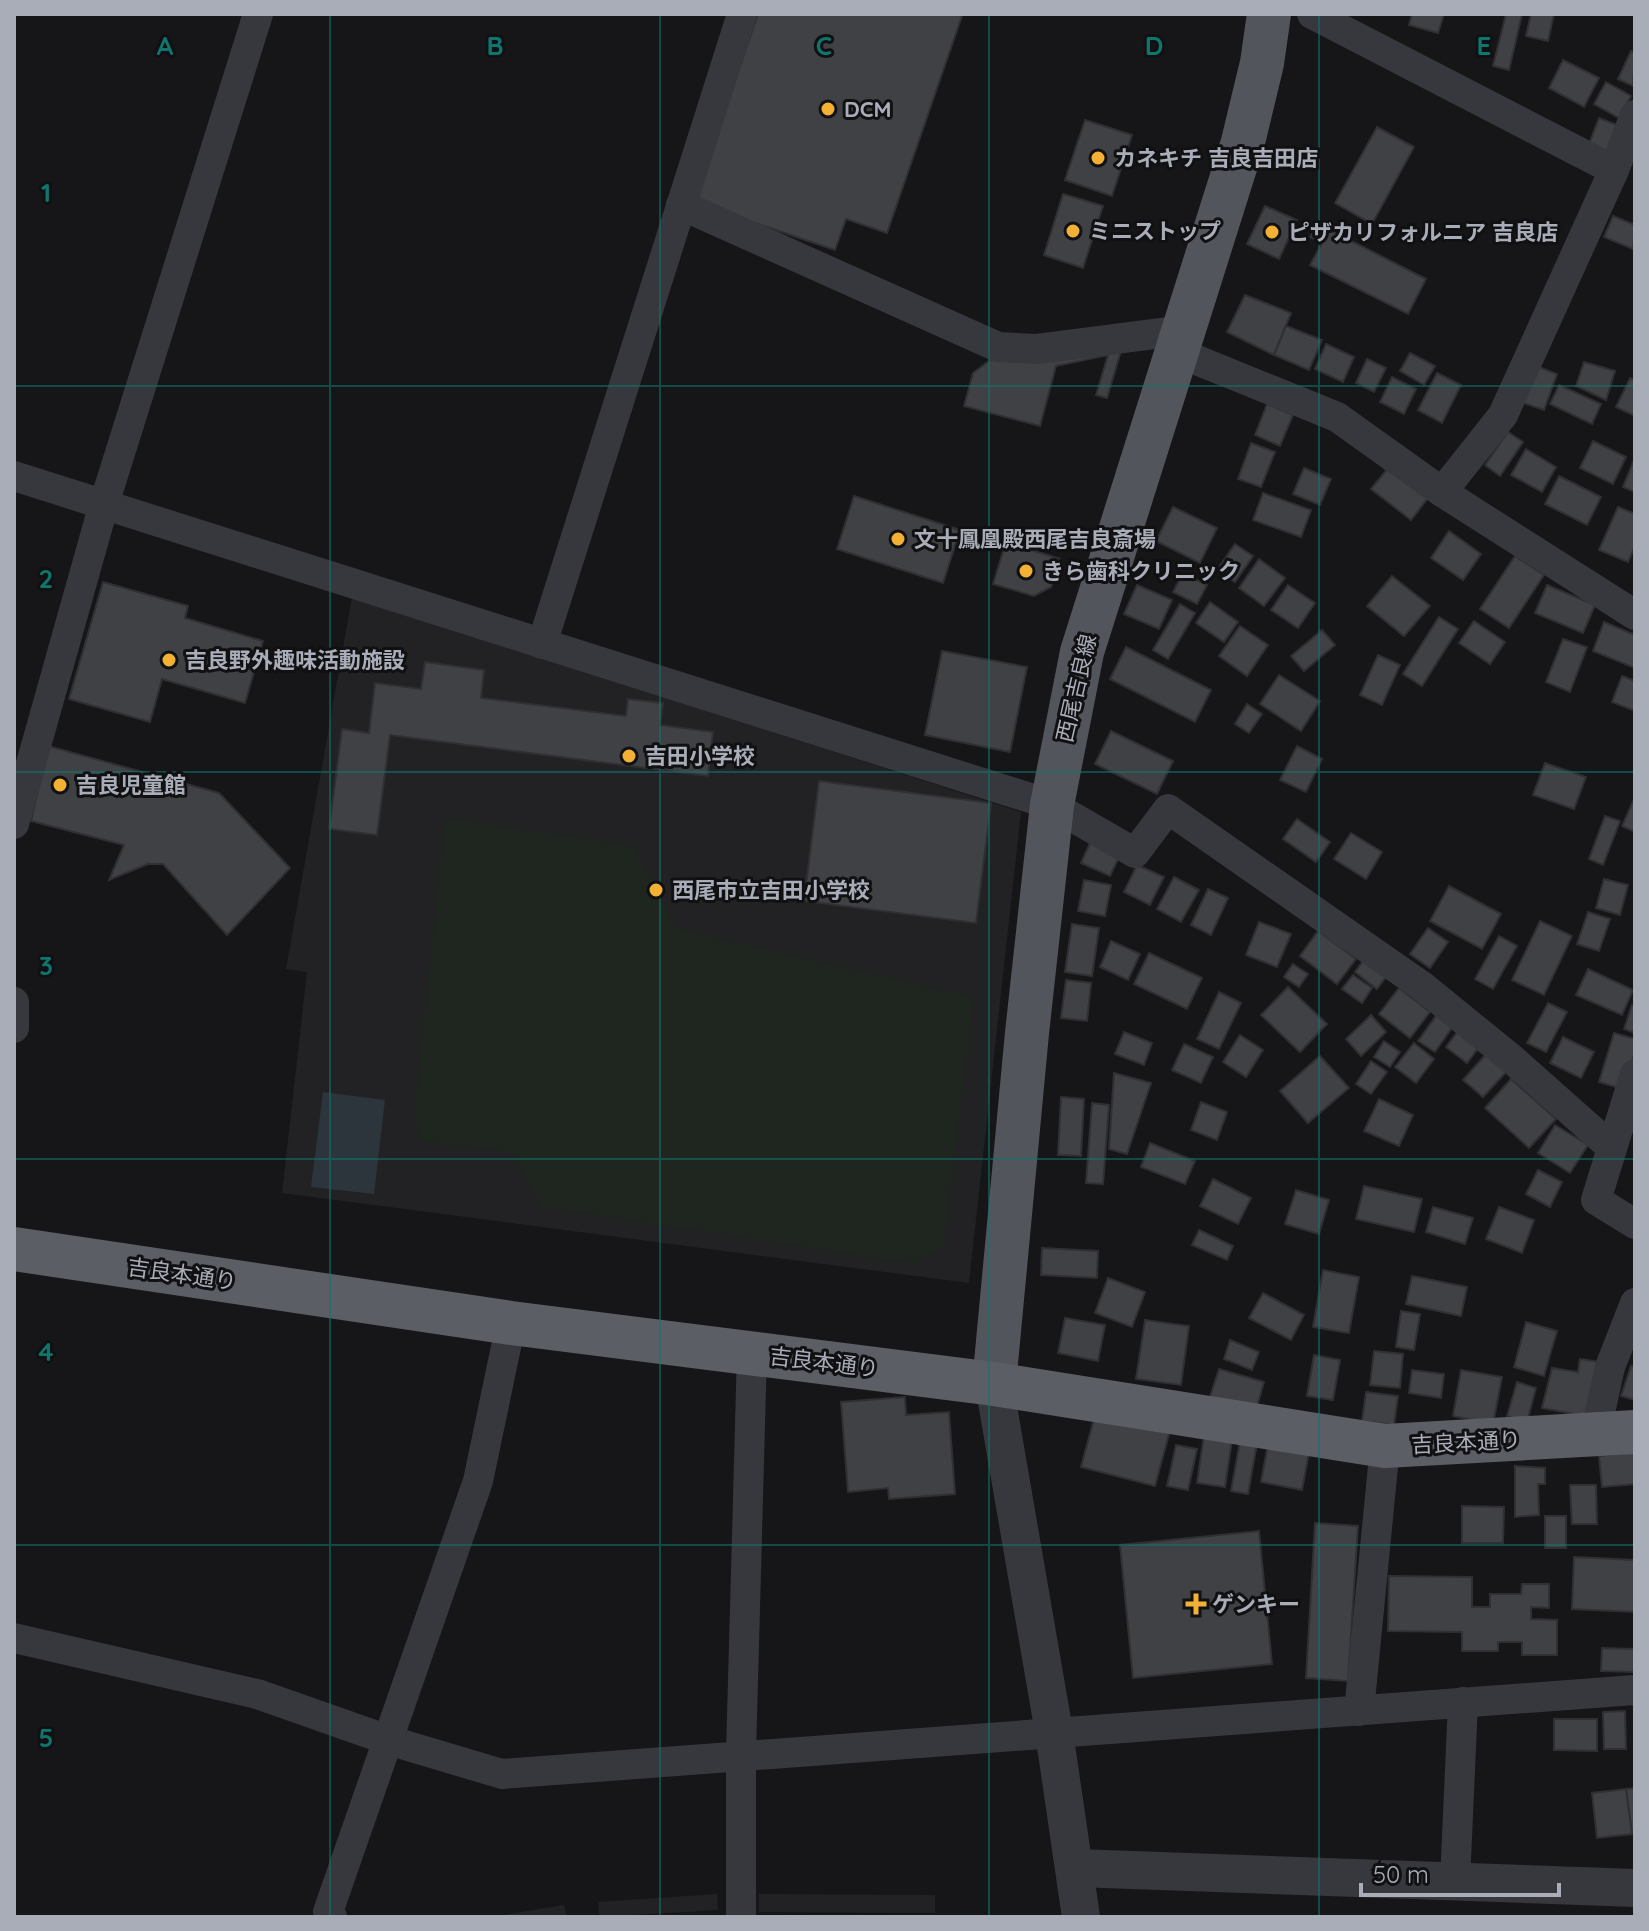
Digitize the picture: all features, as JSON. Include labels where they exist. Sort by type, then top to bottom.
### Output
[{"type":"highway","name":"吉良本通り","points":[[14,1249],[511,1323],[994,1384],[1385,1446],[1615,1434]]},
{"type":"main road","name":"西尾吉良線","points":[[994,1384],[1052,805],[1082,652],[1243,142],[1262,63],[1269,14]]},
{"type":"street","points":[[14,824],[104,504],[258,14]]},
{"type":"street","points":[[542,644],[742,14]]},
{"type":"street","points":[[1312,14],[1614,170]]},
{"type":"street","points":[[1442,492],[1503,415],[1614,170],[1635,115]]},
{"type":"street","points":[[681,205],[998,347],[1037,349],[1181,341],[1337,417],[1442,492],[1635,615]]},
{"type":"street","points":[[14,476],[1052,805],[1135,853],[1168,809],[1422,986],[1513,1060],[1612,1148]]},
{"type":"street","points":[[14,1002],[14,1028]]},
{"type":"street","points":[[1635,1074],[1596,1200],[1635,1224]]},
{"type":"street","points":[[1615,1434],[1610,1367],[1635,1303]]},
{"type":"street","points":[[332,1917],[328,1912],[478,1481],[511,1323]]},
{"type":"street","points":[[741,1917],[741,1754],[752,1352]]},
{"type":"street","points":[[994,1384],[1054,1732],[1081,1917]]},
{"type":"street","points":[[1359,1711],[1385,1446]]},
{"type":"street","points":[[14,1638],[257,1694],[388,1740],[502,1774],[1635,1690]]},
{"type":"street","points":[[1455,1882],[1463,1702]]},
{"type":"street","points":[[1076,1868],[1635,1888]]},
{"type":"shaded area","name":"西尾市立吉田小学校","points":[[352,597],[1021,812],[969,1283],[282,1193],[307,972],[286,969]]},
{"type":"shaded area","points":[[445,817],[634,846],[676,928],[974,997],[944,1246],[914,1264],[542,1207],[513,1153],[420,1141],[414,1113]]},
{"type":"shaded area","points":[[323,1092],[385,1100],[374,1194],[311,1187]]},
{"type":"shaded area","points":[[717,1894],[718,1910],[599,1917],[598,1902]]},
{"type":"shaded area","points":[[759,1894],[935,1895],[935,1913],[759,1912]]},
{"type":"shaded area","points":[[564,1905],[567,1917],[491,1917]]},
{"type":"building","name":"DCM","points":[[758,14],[962,16],[887,233],[846,219],[835,250],[693,202]]},
{"type":"building","points":[[1412,14],[1444,14],[1438,33],[1409,25]]},
{"type":"building","points":[[1506,14],[1522,14],[1509,70],[1493,66]]},
{"type":"building","points":[[1531,14],[1554,14],[1548,41],[1526,36]]},
{"type":"building","points":[[1631,51],[1635,53],[1633,86],[1618,79]]},
{"type":"building","points":[[1563,60],[1599,78],[1584,107],[1549,88]]},
{"type":"building","points":[[1606,82],[1631,96],[1619,118],[1594,104]]},
{"type":"building","points":[[1599,118],[1617,125],[1607,151],[1589,144]]},
{"type":"building","name":"カネキチ 吉良吉田店","points":[[1085,120],[1132,135],[1112,196],[1065,180]]},
{"type":"building","points":[[1377,127],[1414,147],[1372,224],[1335,203]]},
{"type":"building","name":"ミニストップ","points":[[1063,194],[1103,206],[1083,268],[1044,255]]},
{"type":"building","name":"ピザカリフォルニア 吉良店","points":[[1265,206],[1297,220],[1279,259],[1247,244]]},
{"type":"building","points":[[1613,216],[1635,225],[1633,249],[1604,237]]},
{"type":"building","points":[[1318,224],[1426,279],[1408,314],[1310,265],[1322,243],[1310,237]]},
{"type":"building","points":[[1245,295],[1291,313],[1274,355],[1227,332]]},
{"type":"building","points":[[1286,326],[1322,340],[1309,370],[1274,355]]},
{"type":"building","points":[[1326,344],[1354,357],[1343,382],[1315,369]]},
{"type":"building","points":[[1121,351],[1107,398],[1096,395],[1108,355],[1056,366],[1040,426],[964,406],[973,373],[998,354]]},
{"type":"building","points":[[1410,353],[1435,366],[1424,385],[1400,371]]},
{"type":"building","points":[[1367,359],[1386,368],[1374,392],[1356,383]]},
{"type":"building","points":[[1584,362],[1615,371],[1606,400],[1576,386]]},
{"type":"building","points":[[1531,364],[1557,374],[1544,410],[1518,401]]},
{"type":"building","points":[[1437,373],[1461,385],[1442,423],[1418,410]]},
{"type":"building","points":[[1392,377],[1416,389],[1404,414],[1380,402]]},
{"type":"building","points":[[1630,378],[1635,380],[1635,416],[1616,407]]},
{"type":"building","points":[[1559,385],[1601,404],[1592,424],[1550,404]]},
{"type":"building","points":[[1267,404],[1293,415],[1280,446],[1255,435]]},
{"type":"building","points":[[1508,432],[1523,442],[1500,476],[1485,465]]},
{"type":"building","points":[[1593,441],[1626,457],[1613,484],[1580,468]]},
{"type":"building","points":[[1251,443],[1275,452],[1261,487],[1238,479]]},
{"type":"building","points":[[1526,449],[1556,467],[1542,492],[1511,475]]},
{"type":"building","points":[[1635,461],[1635,492],[1623,487]]},
{"type":"building","points":[[1304,468],[1331,479],[1320,505],[1293,494]]},
{"type":"building","points":[[1388,468],[1428,498],[1411,520],[1371,489]]},
{"type":"building","points":[[1559,476],[1601,497],[1587,525],[1545,504]]},
{"type":"building","points":[[1263,493],[1311,510],[1301,537],[1253,520]]},
{"type":"building","name":"文十鳳凰殿西尾吉良斎場","points":[[854,496],[960,530],[943,583],[837,549]]},
{"type":"building","points":[[1173,507],[1217,528],[1200,563],[1156,541]]},
{"type":"building","points":[[1618,507],[1635,514],[1635,546],[1628,562],[1599,550]]},
{"type":"building","points":[[1449,531],[1481,554],[1463,580],[1431,558]]},
{"type":"building","name":"きら歯科クリニック","points":[[1006,542],[1060,559],[1051,587],[1034,596],[993,584]]},
{"type":"building","points":[[1235,544],[1253,556],[1235,582],[1217,570]]},
{"type":"building","points":[[1515,556],[1544,575],[1509,628],[1480,609]]},
{"type":"building","points":[[1259,559],[1285,578],[1264,606],[1239,588]]},
{"type":"building","points":[[1183,573],[1207,585],[1197,604],[1173,592]]},
{"type":"building","points":[[1392,576],[1430,606],[1404,636],[1367,606]]},
{"type":"building","name":"吉良野外趣味活動施設","points":[[103,582],[188,606],[185,618],[263,641],[245,703],[162,679],[150,722],[69,699]]},
{"type":"building","points":[[1137,585],[1172,600],[1159,629],[1124,614]]},
{"type":"building","points":[[1288,585],[1315,603],[1298,628],[1271,610]]},
{"type":"building","points":[[1547,585],[1595,605],[1583,633],[1535,613]]},
{"type":"building","points":[[1210,602],[1238,622],[1224,642],[1196,623]]},
{"type":"building","points":[[1180,604],[1195,613],[1168,659],[1153,650]]},
{"type":"building","points":[[1439,617],[1458,629],[1422,686],[1403,674]]},
{"type":"building","points":[[1474,621],[1505,642],[1490,664],[1459,643]]},
{"type":"building","points":[[1604,622],[1635,635],[1635,668],[1593,651]]},
{"type":"building","points":[[1240,626],[1268,645],[1247,676],[1219,656]]},
{"type":"building","points":[[1322,630],[1335,645],[1304,671],[1291,656]]},
{"type":"building","points":[[1563,639],[1587,647],[1570,692],[1546,682]]},
{"type":"building","points":[[1126,647],[1211,690],[1195,722],[1110,679]]},
{"type":"building","points":[[942,651],[1027,667],[1010,752],[925,735]]},
{"type":"building","points":[[1378,655],[1400,665],[1382,705],[1360,695]]},
{"type":"building","name":"吉田小学校","points":[[425,662],[484,670],[481,698],[626,716],[628,699],[663,703],[660,725],[713,732],[708,776],[390,735],[377,835],[329,829],[342,729],[369,733],[375,683],[421,689]]},
{"type":"building","points":[[1279,675],[1320,701],[1301,731],[1260,704]]},
{"type":"building","points":[[1622,676],[1635,681],[1635,711],[1612,702]]},
{"type":"building","points":[[1247,704],[1262,714],[1249,733],[1235,724]]},
{"type":"building","points":[[1111,731],[1173,761],[1157,794],[1095,764]]},
{"type":"building","points":[[48,746],[219,793],[290,868],[227,935],[163,864],[148,864],[109,880],[124,845],[31,821]]},
{"type":"building","points":[[1297,746],[1322,759],[1306,792],[1280,780]]},
{"type":"building","points":[[1545,763],[1586,777],[1574,809],[1533,795]]},
{"type":"building","points":[[819,781],[991,803],[976,923],[804,901]]},
{"type":"building","points":[[1635,797],[1635,832],[1622,826]]},
{"type":"building","points":[[1605,816],[1620,821],[1603,865],[1589,859]]},
{"type":"building","points":[[1297,819],[1330,842],[1316,862],[1283,839]]},
{"type":"building","points":[[1351,833],[1382,852],[1366,879],[1334,859]]},
{"type":"building","points":[[1090,843],[1119,857],[1110,876],[1081,863]]},
{"type":"building","points":[[1137,865],[1164,877],[1150,905],[1124,892]]},
{"type":"building","points":[[1174,877],[1199,890],[1181,922],[1157,909]]},
{"type":"building","points":[[1604,879],[1628,885],[1620,915],[1596,908]]},
{"type":"building","points":[[1084,880],[1111,885],[1105,916],[1078,911]]},
{"type":"building","points":[[1449,886],[1501,914],[1482,949],[1430,921]]},
{"type":"building","points":[[1208,889],[1228,898],[1211,935],[1191,925]]},
{"type":"building","points":[[1588,912],[1610,919],[1599,951],[1577,944]]},
{"type":"building","points":[[1540,921],[1572,936],[1544,995],[1512,980]]},
{"type":"building","points":[[1259,922],[1291,934],[1277,967],[1246,955]]},
{"type":"building","points":[[1072,924],[1099,928],[1092,976],[1065,972]]},
{"type":"building","points":[[1428,928],[1448,942],[1430,968],[1410,954]]},
{"type":"building","points":[[1318,931],[1356,959],[1337,984],[1300,956]]},
{"type":"building","points":[[1499,936],[1517,946],[1493,989],[1475,979]]},
{"type":"building","points":[[1111,941],[1140,954],[1128,980],[1100,967]]},
{"type":"building","points":[[1149,953],[1202,978],[1187,1009],[1134,984]]},
{"type":"building","points":[[1365,958],[1388,974],[1377,989],[1355,972]]},
{"type":"building","points":[[1293,964],[1308,974],[1299,987],[1284,977]]},
{"type":"building","points":[[1588,969],[1633,990],[1622,1015],[1576,995]]},
{"type":"building","points":[[1353,975],[1372,988],[1362,1003],[1342,989]]},
{"type":"building","points":[[1066,980],[1091,983],[1087,1021],[1061,1018]]},
{"type":"building","points":[[1288,987],[1327,1024],[1300,1052],[1261,1015]]},
{"type":"building","points":[[1399,988],[1430,1012],[1410,1038],[1379,1014]]},
{"type":"building","points":[[1219,992],[1241,1003],[1219,1049],[1197,1039]]},
{"type":"building","points":[[1548,1003],[1567,1012],[1546,1052],[1527,1043]]},
{"type":"building","points":[[1632,1005],[1635,1006],[1635,1033],[1624,1029]]},
{"type":"building","points":[[1438,1013],[1454,1025],[1435,1052],[1418,1041]]},
{"type":"building","points":[[1371,1015],[1386,1032],[1361,1056],[1346,1039]]},
{"type":"building","points":[[1461,1027],[1482,1043],[1467,1063],[1446,1047]]},
{"type":"building","points":[[1124,1032],[1152,1043],[1144,1065],[1115,1054]]},
{"type":"building","points":[[1614,1033],[1635,1039],[1635,1051],[1623,1089],[1599,1082]]},
{"type":"building","points":[[1240,1035],[1263,1050],[1246,1077],[1223,1062]]},
{"type":"building","points":[[1563,1037],[1594,1052],[1581,1078],[1550,1063]]},
{"type":"building","points":[[1384,1041],[1400,1052],[1390,1067],[1374,1057]]},
{"type":"building","points":[[1414,1043],[1434,1059],[1416,1083],[1395,1067]]},
{"type":"building","points":[[1184,1044],[1213,1057],[1201,1083],[1172,1070]]},
{"type":"building","points":[[1487,1053],[1507,1071],[1483,1097],[1463,1080]]},
{"type":"building","points":[[1320,1056],[1349,1088],[1308,1123],[1280,1091]]},
{"type":"building","points":[[1371,1061],[1387,1072],[1371,1094],[1356,1084]]},
{"type":"building","points":[[1114,1073],[1151,1083],[1127,1154],[1109,1149]]},
{"type":"building","points":[[1511,1079],[1556,1119],[1529,1148],[1485,1108]]},
{"type":"building","points":[[1061,1097],[1084,1099],[1081,1156],[1058,1155]]},
{"type":"building","points":[[1379,1099],[1413,1115],[1399,1146],[1364,1131]]},
{"type":"building","points":[[1201,1102],[1227,1112],[1217,1140],[1191,1130]]},
{"type":"building","points":[[1092,1103],[1109,1105],[1103,1184],[1086,1183]]},
{"type":"building","points":[[1555,1125],[1588,1145],[1570,1173],[1538,1153]]},
{"type":"building","points":[[1150,1143],[1195,1161],[1185,1184],[1141,1167]]},
{"type":"building","points":[[1538,1170],[1562,1182],[1550,1207],[1526,1194]]},
{"type":"building","points":[[1213,1179],[1251,1198],[1238,1224],[1200,1206]]},
{"type":"building","points":[[1364,1186],[1422,1199],[1414,1232],[1356,1219]]},
{"type":"building","points":[[1296,1190],[1329,1200],[1319,1234],[1285,1224]]},
{"type":"building","points":[[1433,1207],[1473,1218],[1465,1244],[1426,1232]]},
{"type":"building","points":[[1499,1207],[1534,1220],[1522,1253],[1486,1239]]},
{"type":"building","points":[[1199,1230],[1233,1246],[1227,1260],[1192,1245]]},
{"type":"building","points":[[1042,1248],[1098,1251],[1097,1278],[1041,1275]]},
{"type":"building","points":[[1323,1270],[1359,1277],[1349,1333],[1313,1327]]},
{"type":"building","points":[[1412,1276],[1467,1287],[1461,1316],[1406,1304]]},
{"type":"building","points":[[1108,1278],[1145,1292],[1132,1327],[1095,1313]]},
{"type":"building","points":[[1263,1293],[1304,1315],[1291,1340],[1249,1318]]},
{"type":"building","points":[[1401,1311],[1420,1314],[1414,1350],[1396,1347]]},
{"type":"building","points":[[1065,1318],[1105,1325],[1098,1361],[1058,1353]]},
{"type":"building","points":[[1145,1320],[1189,1326],[1181,1385],[1136,1379]]},
{"type":"building","points":[[1526,1322],[1557,1331],[1544,1376],[1514,1367]]},
{"type":"building","points":[[1230,1340],[1259,1352],[1252,1370],[1224,1359]]},
{"type":"building","points":[[1374,1351],[1403,1354],[1400,1388],[1370,1385]]},
{"type":"building","points":[[1314,1355],[1340,1360],[1333,1400],[1307,1396]]},
{"type":"building","points":[[1580,1359],[1600,1362],[1590,1417],[1542,1408],[1552,1368],[1578,1372]]},
{"type":"building","points":[[1631,1366],[1635,1367],[1635,1400],[1621,1396]]},
{"type":"building","points":[[1219,1369],[1264,1382],[1256,1410],[1210,1397]]},
{"type":"building","points":[[1412,1370],[1444,1374],[1441,1398],[1409,1393]]},
{"type":"building","points":[[1461,1370],[1502,1377],[1493,1424],[1453,1416]]},
{"type":"building","points":[[1517,1382],[1536,1388],[1527,1422],[1507,1416]]},
{"type":"building","points":[[1366,1392],[1398,1396],[1394,1425],[1362,1421]]},
{"type":"building","points":[[905,1397],[906,1415],[949,1412],[955,1494],[889,1499],[888,1488],[848,1492],[841,1402]]},
{"type":"building","points":[[1098,1404],[1172,1423],[1155,1486],[1081,1467]]},
{"type":"building","points":[[1204,1435],[1232,1440],[1225,1487],[1197,1483]]},
{"type":"building","points":[[1269,1439],[1310,1447],[1302,1490],[1261,1482]]},
{"type":"building","points":[[1240,1441],[1257,1443],[1248,1494],[1231,1491]]},
{"type":"building","points":[[1176,1445],[1197,1449],[1188,1490],[1167,1486]]},
{"type":"building","points":[[1634,1452],[1635,1484],[1602,1487],[1599,1456]]},
{"type":"building","points":[[1515,1466],[1545,1468],[1545,1484],[1538,1484],[1539,1515],[1515,1517]]},
{"type":"building","points":[[1570,1485],[1596,1485],[1597,1524],[1572,1524]]},
{"type":"building","points":[[1462,1506],[1504,1507],[1503,1543],[1462,1543]]},
{"type":"building","points":[[1545,1516],[1566,1516],[1566,1548],[1545,1548]]},
{"type":"building","points":[[1315,1523],[1358,1526],[1348,1681],[1306,1678]]},
{"type":"building","name":"ゲンキー","points":[[1259,1531],[1272,1664],[1133,1678],[1120,1545]]},
{"type":"building","points":[[1574,1557],[1635,1560],[1635,1612],[1572,1609]]},
{"type":"building","points":[[1389,1576],[1472,1577],[1472,1607],[1490,1607],[1490,1594],[1521,1594],[1522,1584],[1549,1584],[1549,1608],[1531,1607],[1531,1619],[1557,1620],[1557,1655],[1522,1655],[1522,1642],[1498,1642],[1498,1651],[1462,1651],[1462,1632],[1388,1631]]},
{"type":"building","points":[[1602,1648],[1635,1649],[1635,1672],[1601,1671]]},
{"type":"building","points":[[1625,1711],[1626,1749],[1604,1749],[1603,1712]]},
{"type":"building","points":[[1554,1719],[1597,1719],[1597,1751],[1554,1750]]},
{"type":"building","points":[[1635,1788],[1635,1834],[1632,1834],[1626,1789]]},
{"type":"building","points":[[1626,1789],[1632,1834],[1597,1838],[1592,1793]]},
{"type":"place","name":"DCM","points":[[828,109]]},
{"type":"place","name":"カネキチ 吉良吉田店","points":[[1098,158]]},
{"type":"place","name":"ミニストップ","points":[[1073,231]]},
{"type":"place","name":"ピザカリフォルニア 吉良店","points":[[1272,232]]},
{"type":"place","name":"文十鳳凰殿西尾吉良斎場","points":[[898,539]]},
{"type":"place","name":"きら歯科クリニック","points":[[1026,571]]},
{"type":"place","name":"吉良野外趣味活動施設","points":[[169,660]]},
{"type":"place","name":"吉田小学校","points":[[629,756]]},
{"type":"place","name":"吉良児童館","points":[[60,785]]},
{"type":"place","name":"西尾市立吉田小学校","points":[[656,890]]},
{"type":"place","name":"ゲンキー","points":[[1196,1604]]}]
